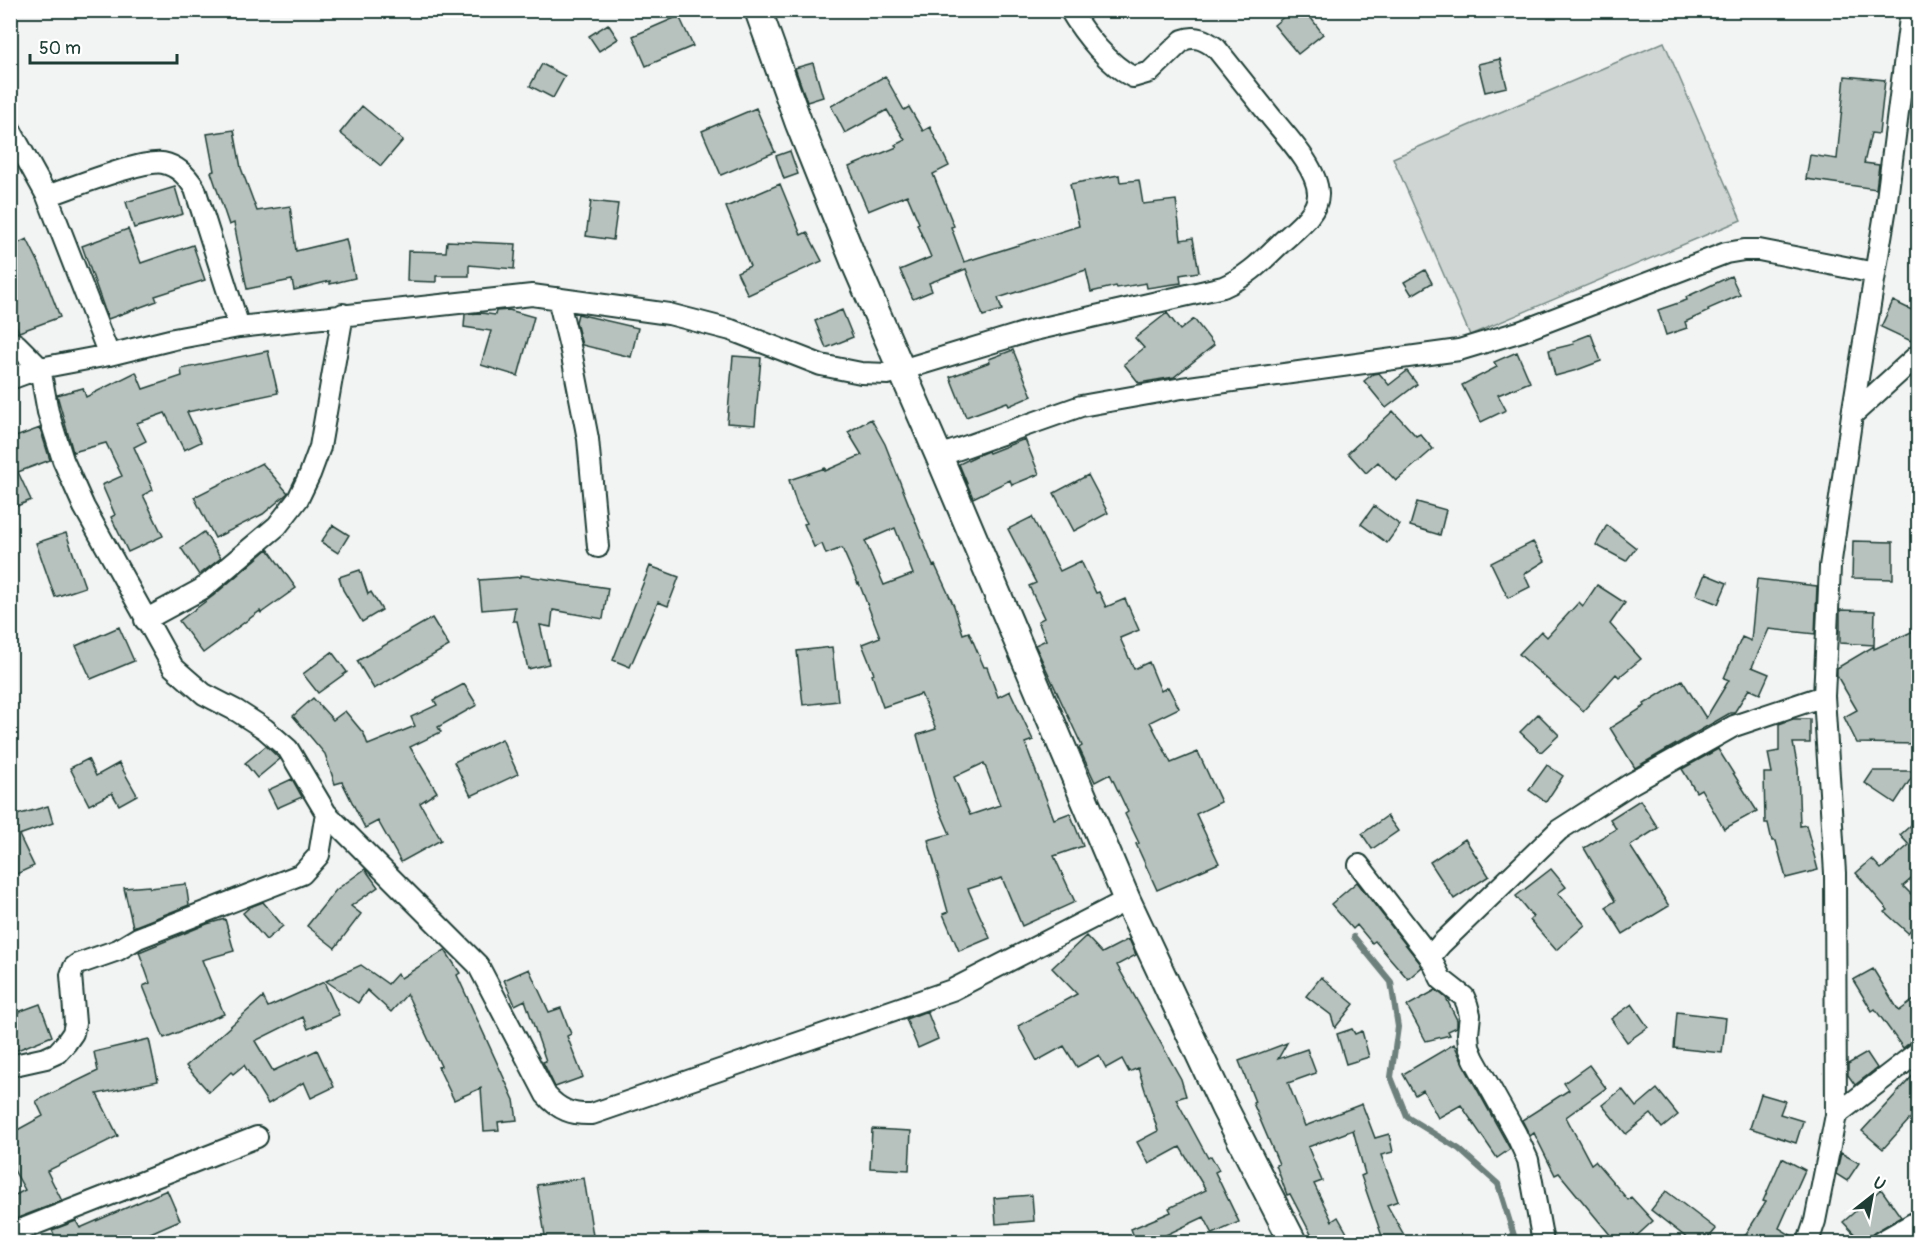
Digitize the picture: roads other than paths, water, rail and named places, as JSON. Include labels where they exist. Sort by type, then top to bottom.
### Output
[{"type":"street","points":[[758,10],[799,124],[900,370],[939,456],[1127,900],[1224,1107],[1293,1242]]},
{"type":"street","points":[[10,379],[40,368],[239,327],[532,295],[669,314],[731,330],[821,365],[861,373],[888,374],[1030,332],[1223,286],[1251,272],[1301,224],[1316,203],[1318,194],[1315,181],[1302,157],[1215,48],[1198,38],[1183,40],[1150,72],[1133,77],[1116,66],[1080,26],[1070,10]]},
{"type":"street","points":[[1808,1242],[1817,1212],[1836,1115],[1835,873],[1824,696],[1830,567],[1886,207],[1911,10]]},
{"type":"street","points":[[10,129],[47,196],[109,355]]},
{"type":"street","points":[[47,196],[116,172],[156,162],[179,170],[189,178],[195,189],[239,327]]},
{"type":"street","points":[[939,456],[1081,406],[1182,388],[1459,350],[1522,331],[1726,253],[1759,250],[1875,273]]},
{"type":"street","points":[[558,298],[588,439],[598,548]]},
{"type":"street","points":[[145,620],[202,589],[277,526],[298,499],[320,447],[343,314]]},
{"type":"street","points":[[10,341],[40,368],[48,412],[63,460],[84,507],[173,667],[204,694],[265,729],[288,749],[326,813],[478,965],[546,1095],[554,1105],[567,1112],[592,1114],[952,990],[1127,900]]},
{"type":"street","points":[[1852,415],[1918,355]]},
{"type":"street","points":[[1430,957],[1559,830],[1636,781],[1734,726],[1824,696]]},
{"type":"street","points":[[10,1066],[46,1058],[57,1053],[73,1033],[75,1023],[71,975],[78,964],[118,950],[138,938],[302,874],[320,855],[326,813]]},
{"type":"street","points":[[1359,865],[1430,957],[1441,979],[1464,997],[1470,1015],[1469,1047],[1528,1160],[1543,1242]]},
{"type":"street","points":[[1836,1115],[1918,1052]]},
{"type":"street","points":[[10,1234],[257,1137]]},
{"type":"street","points":[[1881,1242],[1918,1221]]},
{"type":"waterway","points":[[1354,937],[1391,982],[1398,1027],[1391,1077],[1407,1117],[1459,1149],[1498,1184],[1516,1242]]}]
